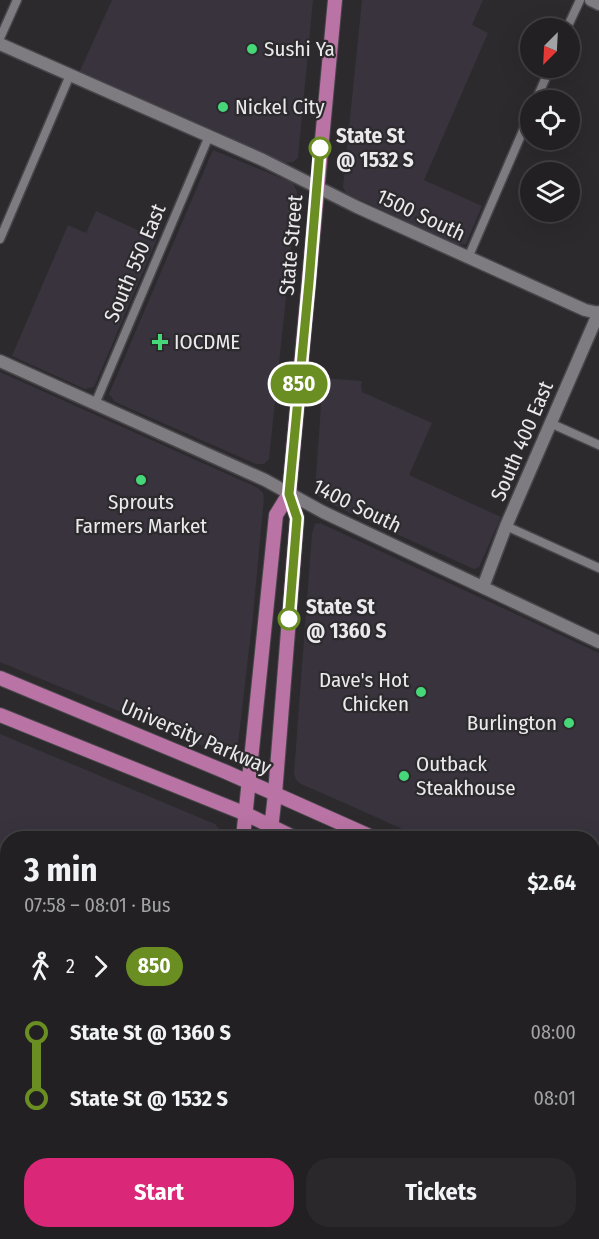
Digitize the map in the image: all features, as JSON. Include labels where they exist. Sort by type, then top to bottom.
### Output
[{"type":"main road","name":"State Street","points":[[270,831],[297,518],[289,494],[335,0]]},
{"type":"main road","name":"State Street","points":[[244,831],[276,515],[289,494]]},
{"type":"main road","name":"University Parkway","points":[[0,678],[226,772],[358,831]]},
{"type":"main road","points":[[0,716],[246,814],[267,831]]},
{"type":"street","points":[[0,38],[17,0]]},
{"type":"street","points":[[572,18],[580,0]]},
{"type":"street","points":[[591,0],[599,4]]},
{"type":"street","name":"1500 South","points":[[0,44],[263,160],[357,207],[468,258],[585,310],[599,313]]},
{"type":"street","points":[[0,239],[70,75]]},
{"type":"street","name":"South 550 East","points":[[95,404],[209,136]]},
{"type":"street","points":[[468,258],[520,137]]},
{"type":"street","name":"South 400 East","points":[[483,587],[550,423],[599,313]]},
{"type":"street","name":"1400 South","points":[[0,361],[265,480],[323,512],[599,642]]},
{"type":"street","points":[[550,423],[599,445]]},
{"type":"street","points":[[507,526],[599,568]]},
{"type":"shaded area","points":[[112,0],[313,0],[298,158],[293,162],[284,163],[79,73]]},
{"type":"shaded area","points":[[362,0],[483,0],[472,25],[488,33],[424,180],[482,206],[466,244],[457,245],[346,193],[343,187]]},
{"type":"shaded area","points":[[213,150],[293,183],[297,192],[269,459],[264,464],[256,464],[115,402],[109,394]]},
{"type":"shaded area","points":[[96,211],[157,239],[94,387],[85,389],[12,356],[68,225],[86,233]]},
{"type":"shaded area","points":[[0,372],[258,488],[263,493],[253,615],[238,744],[232,752],[218,752],[0,662]]},
{"type":"shaded area","points":[[323,378],[362,381],[362,392],[432,423],[409,475],[501,517],[479,567],[474,569],[339,508],[317,495],[315,490]]},
{"type":"shaded area","points":[[320,523],[599,653],[599,831],[406,831],[296,780],[294,773],[312,533],[315,524]]},
{"type":"shaded area","points":[[0,734],[215,824],[221,831],[0,831]]},
{"type":"bus line","name":"850","points":[[289,619],[297,518],[289,494],[320,148]]},
{"type":"place","name":"Sushi Ya","points":[[252,49]]},
{"type":"place","name":"Nickel City","points":[[223,107]]},
{"type":"place","name":"State St @ 1532 S","points":[[320,148]]},
{"type":"place","name":"IOCDME","points":[[160,342]]},
{"type":"place","name":"Sprouts Farmers Market","points":[[141,480]]},
{"type":"place","name":"State St @ 1360 S","points":[[289,619]]},
{"type":"place","name":"Dave's Hot Chicken","points":[[421,692]]},
{"type":"place","name":"Burlington","points":[[569,723]]},
{"type":"place","name":"Outback Steakhouse","points":[[404,776]]}]
